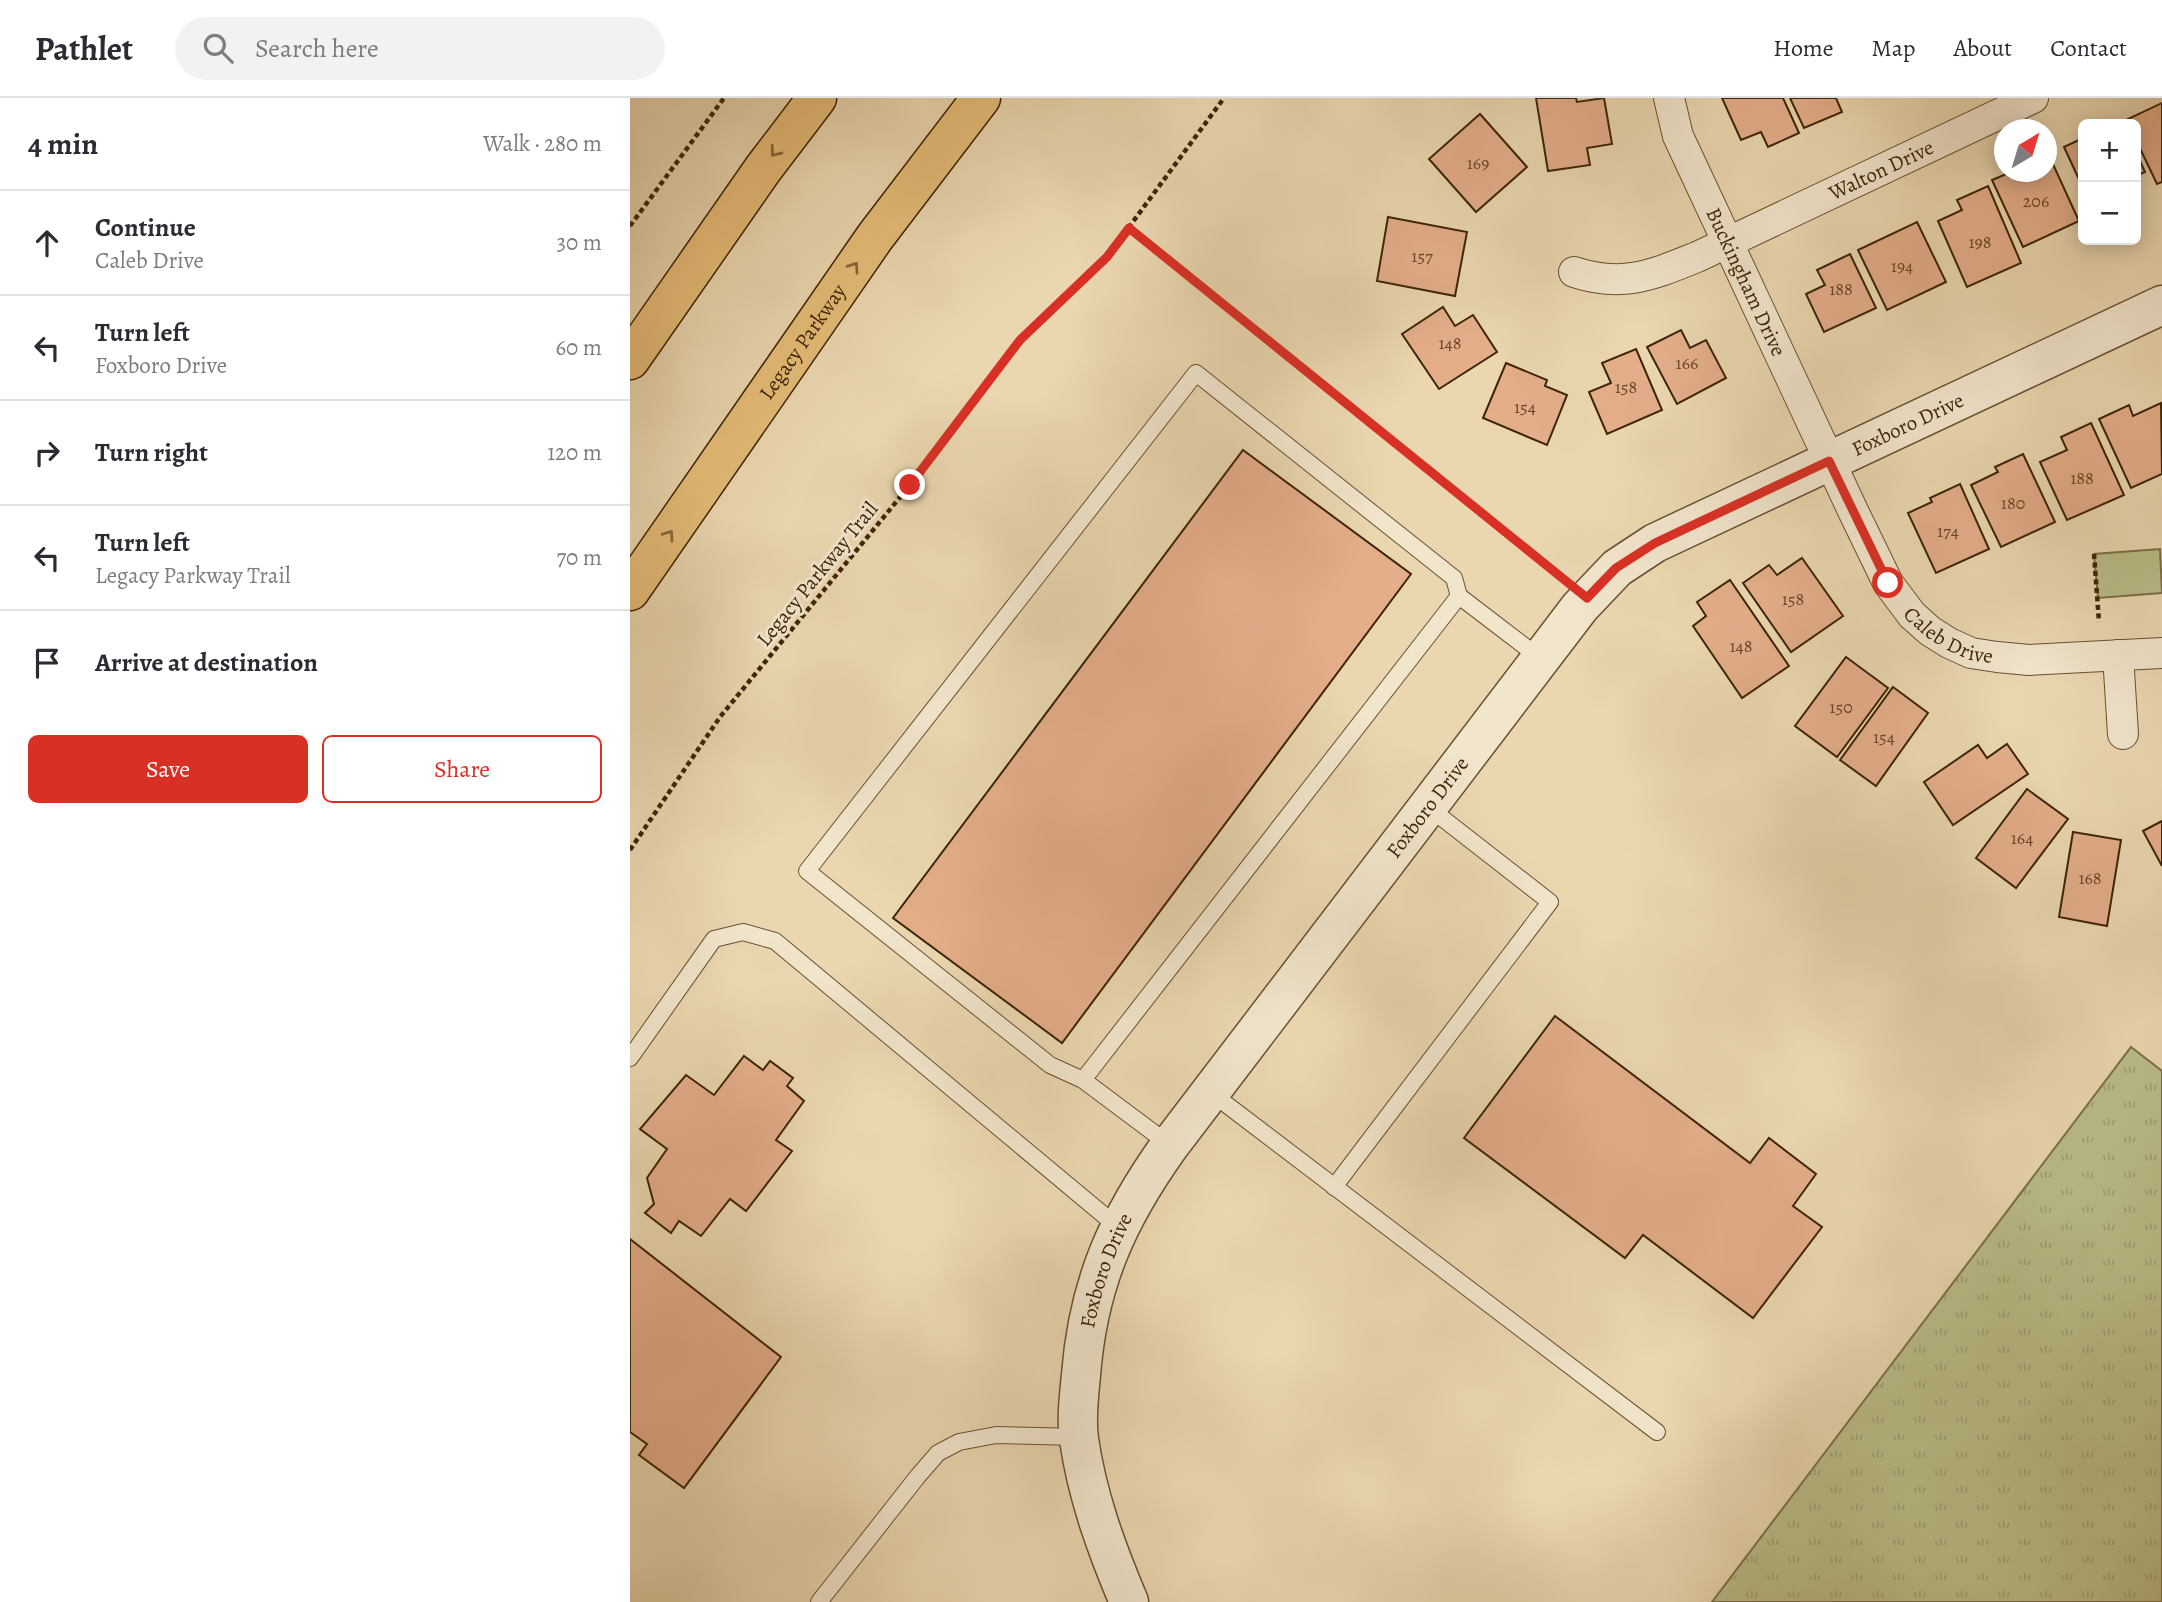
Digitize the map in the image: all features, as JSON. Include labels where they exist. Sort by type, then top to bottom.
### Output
[{"type":"highway","points":[[630,360],[763,169],[817,98]]},
{"type":"highway","name":"Legacy Parkway","points":[[630,591],[875,236],[981,98]]},
{"type":"street","name":"Buckingham Drive","points":[[1669,98],[1678,136],[1829,461]]},
{"type":"street","name":"Walton Drive","points":[[1574,272],[1597,279],[1621,281],[1647,276],[1728,242],[2032,98]]},
{"type":"street","name":"Foxboro Drive","points":[[1129,1602],[1097,1520],[1079,1437],[1080,1387],[1092,1299],[1118,1227],[1141,1184],[1170,1145],[1587,598],[1616,568],[1655,543],[2162,305]]},
{"type":"street","name":"Caleb Drive","points":[[1829,461],[1888,583],[1912,615],[1930,631],[1970,653],[1997,657],[2029,660],[2162,653]]},
{"type":"street","points":[[2118,656],[2123,734]]},
{"type":"lane","points":[[1170,1145],[1083,1080],[1050,1066],[807,871],[1196,373],[1454,578],[1459,596],[1541,659]]},
{"type":"lane","points":[[1083,1080],[1459,596]]},
{"type":"lane","points":[[1334,1187],[1550,902],[1427,806]]},
{"type":"lane","points":[[630,1058],[714,939],[743,932],[775,941],[1118,1227]]},
{"type":"lane","points":[[1210,1092],[1657,1432]]},
{"type":"lane","points":[[819,1602],[938,1453],[959,1442],[996,1435],[1079,1437]]},
{"type":"path","points":[[630,226],[724,98]]},
{"type":"path","name":"Legacy Parkway Trail","points":[[630,850],[720,717],[910,485],[1020,340],[1107,257],[1224,98]]},
{"type":"path","points":[[1129,228],[1587,598]]},
{"type":"path","points":[[2094,554],[2099,622]]},
{"type":"green space","points":[[2160,549],[2162,593],[2098,598],[2094,554]]},
{"type":"green space","points":[[2131,1047],[2162,1071],[2162,1602],[1712,1602]]},
{"type":"building","points":[[1536,98],[1576,98],[1577,102],[1604,98],[1612,144],[1587,148],[1590,165],[1548,171]]},
{"type":"building","points":[[1722,98],[1783,98],[1799,133],[1768,147],[1761,132],[1741,140]]},
{"type":"building","points":[[1790,98],[1836,98],[1842,112],[1804,128]]},
{"type":"building","points":[[2162,103],[2162,182],[2157,184],[2141,150],[2141,119],[2128,119]]},
{"type":"building","points":[[1480,114],[1527,167],[1476,212],[1429,159]]},
{"type":"building","points":[[2078,140],[2078,177],[2064,147]]},
{"type":"building","points":[[2057,173],[2078,221],[2023,247],[1992,180],[2057,182]]},
{"type":"building","points":[[1988,186],[2021,263],[1967,287],[1938,221],[1962,210],[1957,200]]},
{"type":"building","points":[[1388,217],[1467,232],[1455,296],[1377,281]]},
{"type":"building","points":[[1917,222],[1946,282],[1887,310],[1858,250]]},
{"type":"building","points":[[1850,254],[1876,308],[1824,332],[1806,294],[1825,285],[1817,270]]},
{"type":"building","points":[[1443,307],[1455,326],[1473,315],[1497,352],[1439,389],[1402,334]]},
{"type":"building","points":[[1681,330],[1690,348],[1706,340],[1726,378],[1677,404],[1647,347]]},
{"type":"building","points":[[1636,349],[1662,410],[1607,434],[1589,392],[1611,383],[1602,363]]},
{"type":"building","points":[[1506,363],[1547,380],[1545,386],[1567,395],[1547,445],[1483,418]]},
{"type":"building","points":[[2161,403],[2162,474],[2131,488],[2099,419],[2129,405],[2133,416]]},
{"type":"building","points":[[2091,423],[2124,495],[2067,520],[2040,462],[2067,450],[2061,437]]},
{"type":"building","points":[[1243,450],[1411,574],[1062,1043],[893,918]]},
{"type":"building","points":[[2023,454],[2055,522],[2001,547],[1971,485],[1998,472],[1995,467]]},
{"type":"building","points":[[1960,484],[1989,549],[1936,573],[1908,513],[1932,502],[1930,498]]},
{"type":"building","points":[[1802,558],[1843,616],[1791,652],[1743,583],[1769,565],[1777,575]]},
{"type":"building","points":[[1730,580],[1789,666],[1742,698],[1693,626],[1706,616],[1697,602]]},
{"type":"building","points":[[1846,657],[1888,688],[1837,757],[1795,726]]},
{"type":"building","points":[[1893,687],[1928,713],[1876,786],[1840,760]]},
{"type":"building","points":[[2007,744],[2028,774],[1953,825],[1924,782],[1978,745],[1987,758]]},
{"type":"building","points":[[2027,789],[2068,819],[2016,888],[1976,858]]},
{"type":"building","points":[[2162,821],[2162,866],[2143,831]]},
{"type":"building","points":[[2073,832],[2121,840],[2107,926],[2059,917]]},
{"type":"building","points":[[1555,1016],[1750,1163],[1769,1138],[1816,1174],[1793,1206],[1822,1227],[1753,1318],[1643,1235],[1625,1258],[1464,1138]]},
{"type":"building","points":[[744,1056],[763,1070],[770,1061],[793,1078],[787,1086],[804,1101],[776,1140],[792,1151],[746,1211],[730,1199],[701,1236],[679,1221],[671,1233],[645,1213],[654,1204],[647,1178],[667,1149],[640,1129],[686,1075],[714,1095]]},
{"type":"building","points":[[630,1239],[781,1357],[684,1488],[639,1455],[647,1444],[630,1432]]},
{"type":"route","points":[[910,485],[1020,340],[1107,257],[1129,228],[1587,598],[1616,568],[1655,543],[1829,461],[1888,583]]}]
